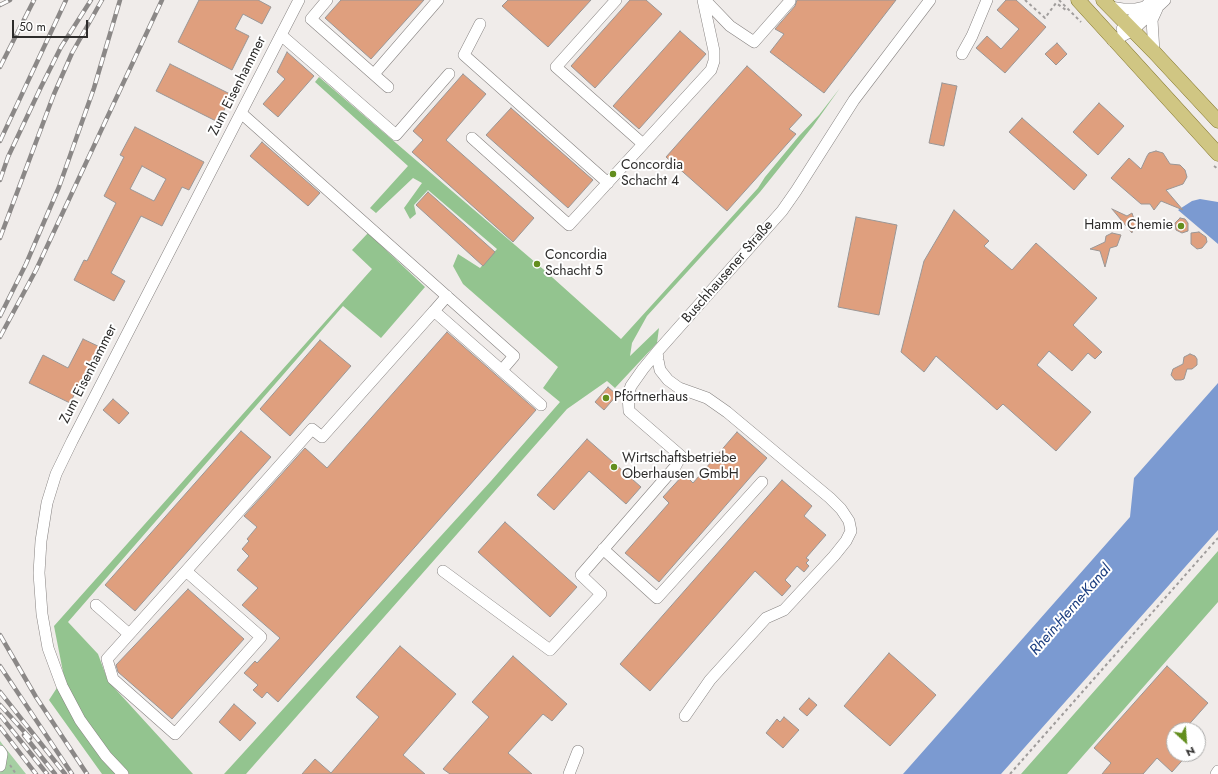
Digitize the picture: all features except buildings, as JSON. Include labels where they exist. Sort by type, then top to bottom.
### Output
[{"type":"main road","points":[[1072,4],[1113,40],[1218,154]]},
{"type":"main road","points":[[1107,4],[1218,121]]},
{"type":"street","name":"Zum Eisenhammer","points":[[123,774],[106,756],[83,725],[62,686],[52,660],[44,628],[40,593],[39,560],[43,522],[56,474],[72,441],[299,0]]},
{"type":"street","points":[[327,0],[311,19],[388,86]]},
{"type":"street","points":[[374,74],[437,0]]},
{"type":"street","points":[[616,0],[556,67],[643,144]]},
{"type":"street","points":[[472,138],[569,225],[711,70],[714,61],[714,51],[704,0]]},
{"type":"street","points":[[704,0],[730,26],[754,42],[790,1]]},
{"type":"street","name":"Buschhausener Straße","points":[[603,549],[675,467],[681,456],[629,411],[628,395],[631,386],[643,368],[782,211],[854,100],[930,0]]},
{"type":"street","points":[[962,54],[972,36],[987,0]]},
{"type":"street","points":[[1107,4],[1123,9],[1135,9],[1155,3]]},
{"type":"street","points":[[1113,40],[1130,27],[1155,3]]},
{"type":"street","points":[[1154,52],[1152,20],[1155,3]]},
{"type":"street","points":[[480,24],[464,56],[608,183]]},
{"type":"street","points":[[281,35],[396,135],[449,74]]},
{"type":"street","points":[[241,113],[514,356],[502,370]]},
{"type":"street","points":[[186,571],[261,638],[175,734],[113,679],[107,660],[312,429],[322,437],[447,296]]},
{"type":"street","points":[[434,310],[541,405]]},
{"type":"street","points":[[657,352],[660,370],[668,380],[679,388],[700,395],[714,402],[830,498],[841,509],[849,521],[851,531],[846,541],[784,610],[766,618],[710,680],[685,716]]},
{"type":"street","points":[[443,571],[550,650],[601,594],[581,574],[603,549],[657,598],[762,482]]},
{"type":"street","points":[[96,605],[129,634]]},
{"type":"street","points":[[0,751],[2,754],[0,766]]},
{"type":"street","points":[[569,774],[578,751]]},
{"type":"path","points":[[1025,0],[1045,18],[1056,3],[1066,10],[1072,4]]},
{"type":"path","points":[[1010,774],[1218,538]]},
{"type":"green space","points":[[319,77],[543,269],[621,339],[758,188],[765,177],[799,136],[819,115],[840,88],[813,126],[760,192],[647,316],[632,343],[630,356],[659,328],[657,343],[615,388],[607,381],[567,409],[246,774],[224,774],[491,481],[560,402],[543,388],[558,367],[463,284],[453,266],[458,254],[480,268],[497,249],[428,190],[414,205],[416,214],[410,219],[404,208],[422,183],[413,178],[376,213],[370,208],[408,166],[315,82]]},
{"type":"green space","points":[[368,233],[425,287],[381,338],[343,306],[68,622],[98,654],[108,681],[193,774],[102,774],[49,700],[64,677],[54,626],[372,269],[352,250]]},
{"type":"green space","points":[[1218,551],[1218,602],[1067,774],[1021,774]]},
{"type":"green space","points":[[0,741],[3,745],[26,774],[0,774]]},
{"type":"water","points":[[1200,199],[1218,202],[1218,244],[1178,210],[1192,201]]},
{"type":"water","name":"Rhein-Herne-Kanal","points":[[1218,383],[1218,530],[1001,774],[903,774],[1130,517],[1134,478]]},
{"type":"railway","points":[[0,5],[10,0]]},
{"type":"railway","points":[[0,67],[34,0]]},
{"type":"railway","points":[[0,141],[66,0]]},
{"type":"railway","points":[[0,180],[8,157],[61,47],[91,0]]},
{"type":"railway","points":[[0,238],[54,94],[72,53],[102,0]]},
{"type":"railway","points":[[0,316],[26,264],[59,187],[94,88],[120,0]]},
{"type":"railway","points":[[0,337],[36,270],[162,0]]},
{"type":"railway","points":[[0,635],[36,697],[87,774]]},
{"type":"railway","points":[[0,666],[72,774]]},
{"type":"railway","points":[[0,692],[65,774]]},
{"type":"railway","points":[[0,705],[30,738]]},
{"type":"railway","points":[[0,715],[47,774]]},
{"type":"railway","points":[[0,727],[36,774]]},
{"type":"railway","points":[[24,735],[55,774]]},
{"type":"place","name":"Concordia Schacht 4","points":[[613,174]]},
{"type":"place","name":"Hamm Chemie","points":[[1181,226]]},
{"type":"place","name":"Concordia Schacht 5","points":[[537,264]]},
{"type":"place","name":"Pförtnerhaus","points":[[606,398]]},
{"type":"place","name":"Wirtschaftsbetriebe Oberhausen GmbH","points":[[614,467]]}]
